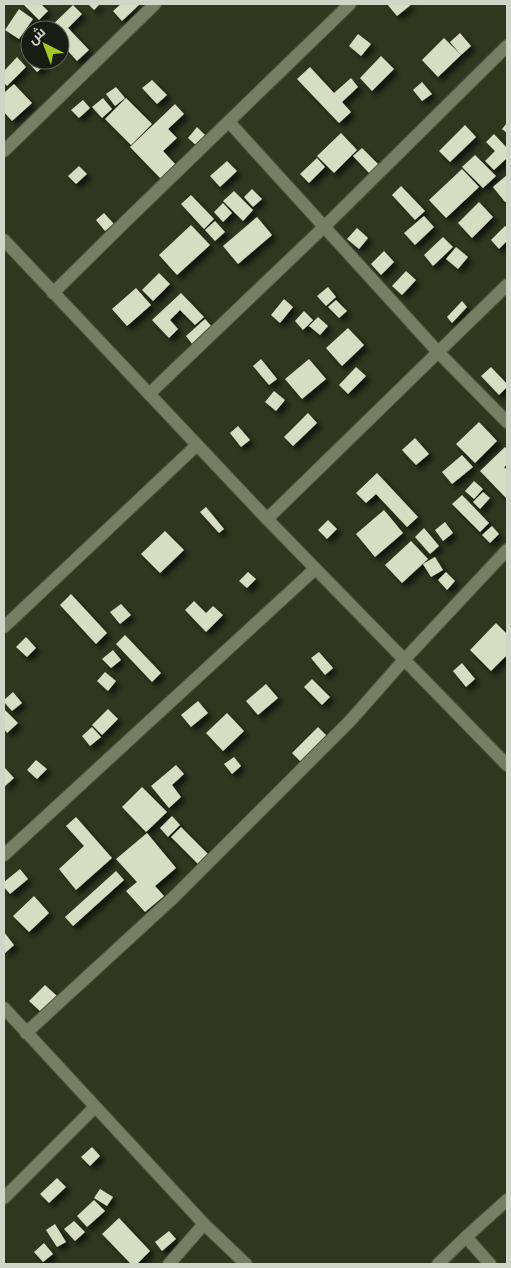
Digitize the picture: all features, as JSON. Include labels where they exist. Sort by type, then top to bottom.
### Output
[{"type":"street","points":[[4,151],[155,4]]},
{"type":"street","points":[[53,293],[128,218],[229,122],[344,6]]},
{"type":"street","points":[[149,394],[325,226],[507,46]]},
{"type":"street","points":[[229,122],[438,352],[507,422]]},
{"type":"street","points":[[4,240],[266,519],[505,760]]},
{"type":"street","points":[[266,519],[507,285]]},
{"type":"street","points":[[4,627],[197,445]]},
{"type":"street","points":[[26,1033],[181,890],[350,721],[507,550]]},
{"type":"street","points":[[4,855],[315,569]]},
{"type":"street","points":[[4,1008],[204,1224],[246,1264]]},
{"type":"street","points":[[4,1198],[95,1107]]},
{"type":"street","points":[[438,1264],[507,1200]]},
{"type":"street","points":[[169,1264],[204,1224]]},
{"type":"street","points":[[466,1237],[490,1264]]},
{"type":"building","points":[[23,4],[41,4],[48,11],[39,20]]},
{"type":"building","points":[[88,4],[100,4],[94,10]]},
{"type":"building","points":[[121,4],[140,4],[122,21],[113,11]]},
{"type":"building","points":[[387,4],[412,4],[397,16]]},
{"type":"building","points":[[73,5],[82,14],[70,26],[70,20],[57,20]]},
{"type":"building","points":[[19,9],[33,19],[20,20],[19,39],[5,30]]},
{"type":"building","points":[[70,30],[89,50],[77,61],[70,53]]},
{"type":"building","points":[[460,33],[471,46],[461,55],[450,42]]},
{"type":"building","points":[[358,34],[371,44],[361,56],[349,46]]},
{"type":"building","points":[[444,38],[461,55],[438,77],[422,60]]},
{"type":"building","points":[[381,56],[394,69],[372,91],[360,78]]},
{"type":"building","points":[[17,57],[20,60],[20,70],[23,70],[7,86],[4,83],[4,71]]},
{"type":"building","points":[[310,67],[334,93],[351,78],[358,87],[342,102],[351,112],[339,123],[297,79]]},
{"type":"building","points":[[152,80],[167,95],[157,104],[142,88]]},
{"type":"building","points":[[422,82],[432,94],[422,101],[413,90]]},
{"type":"building","points":[[14,84],[32,103],[12,121],[4,112],[4,90],[5,92]]},
{"type":"building","points":[[116,87],[125,98],[115,106],[106,94]]},
{"type":"building","points":[[103,98],[112,109],[102,118],[92,107]]},
{"type":"building","points":[[126,98],[152,124],[131,145],[105,119]]},
{"type":"building","points":[[83,100],[90,108],[79,118],[71,110]]},
{"type":"building","points":[[175,104],[184,114],[168,129],[177,138],[163,151],[177,166],[162,180],[130,147]]},
{"type":"building","points":[[507,123],[507,133],[502,129]]},
{"type":"building","points":[[465,125],[476,137],[450,162],[439,151]]},
{"type":"building","points":[[197,127],[207,137],[198,147],[188,138]]},
{"type":"building","points":[[341,133],[357,150],[334,173],[317,156]]},
{"type":"building","points":[[494,134],[507,148],[507,158],[494,170],[485,161],[495,151],[486,142]]},
{"type":"building","points":[[362,148],[379,165],[370,174],[353,156]]},
{"type":"building","points":[[475,155],[496,176],[483,188],[462,167]]},
{"type":"building","points":[[317,158],[325,167],[309,183],[300,174]]},
{"type":"building","points":[[227,161],[237,171],[220,187],[210,176]]},
{"type":"building","points":[[79,166],[87,174],[76,184],[68,176]]},
{"type":"building","points":[[462,169],[479,187],[446,218],[429,200]]},
{"type":"building","points":[[507,175],[507,201],[505,202],[493,187]]},
{"type":"building","points":[[401,186],[425,211],[415,220],[392,195]]},
{"type":"building","points":[[252,189],[262,199],[253,207],[244,197]]},
{"type":"building","points":[[234,191],[253,210],[243,221],[223,201]]},
{"type":"building","points":[[191,195],[214,219],[204,229],[181,204]]},
{"type":"building","points":[[479,202],[493,217],[472,238],[458,223]]},
{"type":"building","points":[[223,203],[232,213],[223,222],[214,212]]},
{"type":"building","points":[[104,213],[114,224],[105,231],[96,220]]},
{"type":"building","points":[[424,216],[434,227],[415,245],[404,233]]},
{"type":"building","points":[[257,217],[272,235],[238,264],[223,246]]},
{"type":"building","points":[[215,221],[225,232],[215,241],[205,230]]},
{"type":"building","points":[[191,225],[210,245],[177,275],[159,255]]},
{"type":"building","points":[[505,226],[507,228],[507,241],[499,249],[491,240]]},
{"type":"building","points":[[357,228],[368,238],[359,249],[347,239]]},
{"type":"building","points":[[443,237],[453,247],[433,266],[424,255]]},
{"type":"building","points":[[456,247],[468,257],[458,269],[446,259]]},
{"type":"building","points":[[384,251],[394,262],[381,275],[371,264]]},
{"type":"building","points":[[406,271],[416,280],[402,295],[392,286]]},
{"type":"building","points":[[159,273],[170,284],[153,301],[142,290]]},
{"type":"building","points":[[328,287],[336,297],[326,306],[317,296]]},
{"type":"building","points":[[136,288],[151,305],[127,326],[112,309]]},
{"type":"building","points":[[181,293],[204,317],[195,325],[180,310],[170,320],[178,329],[169,338],[152,320]]},
{"type":"building","points":[[284,299],[293,307],[280,323],[271,315]]},
{"type":"building","points":[[336,300],[347,311],[339,318],[328,307]]},
{"type":"building","points":[[462,301],[467,307],[452,323],[447,317]]},
{"type":"building","points":[[304,311],[313,320],[303,330],[295,321]]},
{"type":"building","points":[[318,317],[328,326],[320,335],[309,326]]},
{"type":"building","points":[[205,319],[213,328],[193,345],[186,336]]},
{"type":"building","points":[[348,328],[364,345],[342,366],[326,348]]},
{"type":"building","points":[[261,359],[277,379],[269,385],[253,366]]},
{"type":"building","points":[[309,359],[326,379],[302,399],[285,379]]},
{"type":"building","points":[[356,367],[366,376],[348,394],[339,385]]},
{"type":"building","points":[[491,367],[507,384],[507,387],[499,395],[481,376]]},
{"type":"building","points":[[274,391],[285,400],[276,411],[265,402]]},
{"type":"building","points":[[308,413],[317,423],[293,446],[284,437]]},
{"type":"building","points":[[479,422],[497,441],[475,463],[456,444]]},
{"type":"building","points":[[238,426],[250,440],[241,447],[230,433]]},
{"type":"building","points":[[415,438],[429,454],[416,465],[402,450]]},
{"type":"building","points":[[505,447],[507,449],[507,465],[504,467],[507,470],[507,499],[480,471]]},
{"type":"building","points":[[462,455],[473,467],[452,484],[442,472]]},
{"type":"building","points":[[377,473],[418,517],[407,527],[376,494],[366,503],[356,493]]},
{"type":"building","points":[[474,481],[483,489],[474,499],[465,491]]},
{"type":"building","points":[[483,492],[490,498],[480,509],[473,502]]},
{"type":"building","points":[[462,495],[489,523],[480,532],[452,504]]},
{"type":"building","points":[[206,507],[224,529],[219,533],[200,512]]},
{"type":"building","points":[[384,510],[403,533],[375,557],[356,534]]},
{"type":"building","points":[[328,520],[337,529],[327,539],[318,530]]},
{"type":"building","points":[[445,522],[453,533],[443,541],[435,530]]},
{"type":"building","points":[[492,526],[499,534],[490,543],[482,535]]},
{"type":"building","points":[[424,528],[439,546],[430,554],[415,537]]},
{"type":"building","points":[[165,531],[184,550],[160,573],[141,554]]},
{"type":"building","points":[[411,541],[428,559],[402,583],[385,565]]},
{"type":"building","points":[[435,557],[443,570],[431,577],[423,564]]},
{"type":"building","points":[[248,572],[256,579],[247,588],[239,581]]},
{"type":"building","points":[[446,572],[455,581],[447,590],[438,580]]},
{"type":"building","points":[[71,594],[107,633],[96,644],[60,605]]},
{"type":"building","points":[[194,601],[206,613],[213,606],[223,615],[206,632],[185,610]]},
{"type":"building","points":[[121,604],[131,615],[120,624],[110,612]]},
{"type":"building","points":[[496,623],[507,634],[507,655],[491,671],[470,650]]},
{"type":"building","points":[[125,635],[161,673],[152,682],[116,644]]},
{"type":"building","points":[[26,637],[36,648],[27,657],[16,647]]},
{"type":"building","points":[[113,650],[121,660],[111,668],[102,659]]},
{"type":"building","points":[[319,652],[333,668],[325,675],[311,658]]},
{"type":"building","points":[[462,663],[475,679],[466,687],[453,671]]},
{"type":"building","points":[[105,672],[116,681],[108,691],[97,681]]},
{"type":"building","points":[[312,679],[330,697],[322,705],[304,687]]},
{"type":"building","points":[[266,684],[278,698],[258,715],[246,701]]},
{"type":"building","points":[[13,692],[22,703],[12,711],[4,700]]},
{"type":"building","points":[[198,701],[208,713],[191,727],[181,715]]},
{"type":"building","points":[[4,709],[18,723],[7,733],[4,729]]},
{"type":"building","points":[[108,709],[118,719],[102,735],[92,725]]},
{"type":"building","points":[[227,713],[244,731],[223,751],[206,733]]},
{"type":"building","points":[[92,727],[101,737],[90,746],[82,736]]},
{"type":"building","points":[[318,727],[327,736],[301,762],[292,753]]},
{"type":"building","points":[[234,757],[241,766],[232,774],[224,764]]},
{"type":"building","points":[[36,760],[47,769],[37,779],[27,770]]},
{"type":"building","points":[[176,765],[184,774],[172,785],[181,797],[169,808],[151,786]]},
{"type":"building","points":[[4,767],[14,778],[4,787]]},
{"type":"building","points":[[142,787],[167,812],[146,832],[122,807]]},
{"type":"building","points":[[172,816],[180,825],[168,837],[160,828]]},
{"type":"building","points":[[76,817],[112,858],[76,890],[59,869],[84,846],[66,826]]},
{"type":"building","points":[[181,827],[208,854],[198,864],[171,837]]},
{"type":"building","points":[[147,833],[176,868],[155,886],[164,896],[145,912],[126,891],[137,882],[116,859]]},
{"type":"building","points":[[20,869],[28,879],[10,894],[4,887],[4,882]]},
{"type":"building","points":[[116,871],[124,880],[73,926],[65,917]]},
{"type":"building","points":[[34,896],[49,913],[29,932],[13,916]]},
{"type":"building","points":[[4,932],[14,945],[4,954]]},
{"type":"building","points":[[45,985],[57,996],[41,1012],[29,1001]]},
{"type":"building","points":[[92,1147],[100,1156],[90,1166],[81,1157]]},
{"type":"building","points":[[57,1178],[66,1187],[49,1203],[40,1194]]},
{"type":"building","points":[[100,1189],[113,1197],[107,1206],[94,1198]]},
{"type":"building","points":[[94,1200],[105,1211],[87,1227],[77,1216]]},
{"type":"building","points":[[119,1218],[150,1251],[137,1264],[131,1264],[102,1234]]},
{"type":"building","points":[[74,1221],[85,1232],[75,1241],[64,1229]]},
{"type":"building","points":[[55,1224],[66,1242],[57,1247],[46,1230]]},
{"type":"building","points":[[169,1231],[176,1239],[162,1251],[155,1242]]},
{"type":"building","points":[[44,1243],[53,1254],[43,1262],[34,1252]]}]
